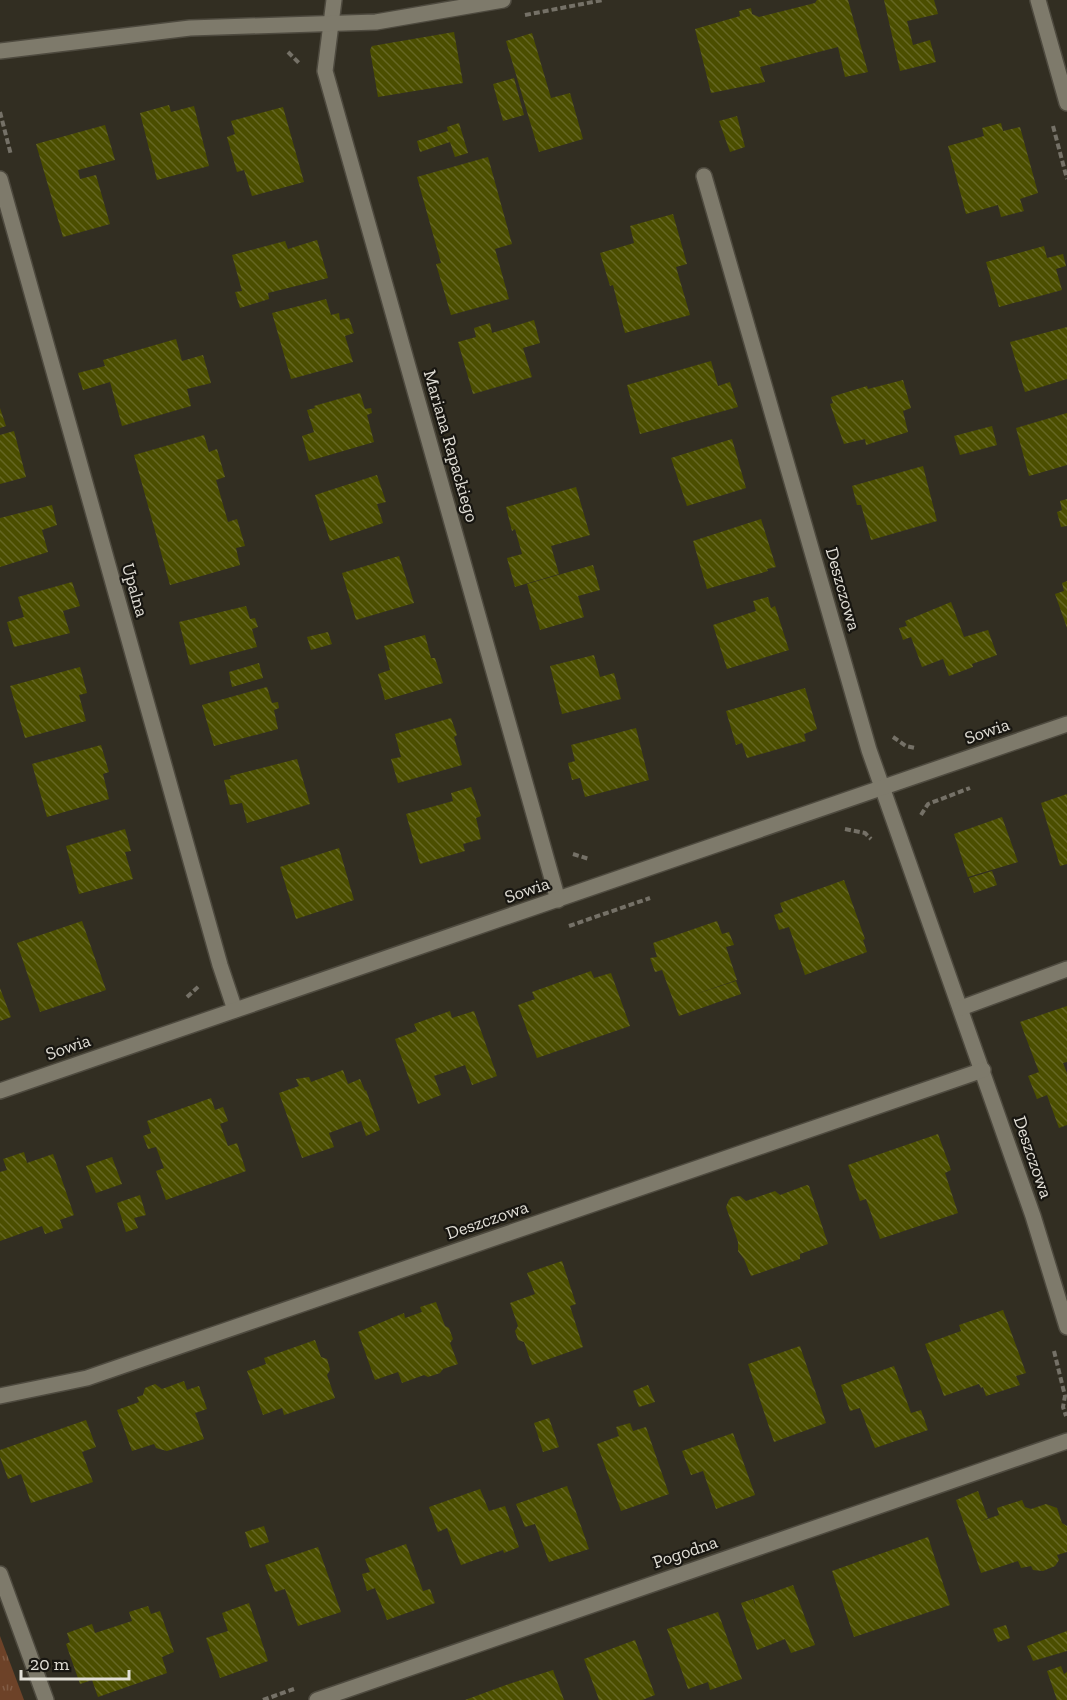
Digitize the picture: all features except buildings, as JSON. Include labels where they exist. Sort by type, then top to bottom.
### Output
[{"type":"street","name":"Mariana Rapackiego","points":[[334,0],[325,71],[558,900]]},
{"type":"street","points":[[0,51],[190,28],[380,21],[502,0]]},
{"type":"street","points":[[1038,0],[1067,103]]},
{"type":"street","name":"Deszczowa","points":[[704,176],[882,788],[983,1070],[1033,1216],[1067,1327]]},
{"type":"street","name":"Upalna","points":[[0,179],[220,965],[235,1010]]},
{"type":"street","name":"Sowia","points":[[0,1091],[1067,724]]},
{"type":"street","points":[[960,1008],[1067,969]]},
{"type":"street","name":"Deszczowa","points":[[0,1396],[87,1378],[983,1070]]},
{"type":"street","name":"Pogodna","points":[[317,1700],[1067,1441]]},
{"type":"street","points":[[0,1574],[46,1700]]},
{"type":"path","points":[[888,732],[906,746],[916,749],[924,747]]},
{"type":"path","points":[[921,820],[922,810],[928,804],[973,787]]},
{"type":"green space","points":[[0,1636],[24,1700],[0,1700]]}]
